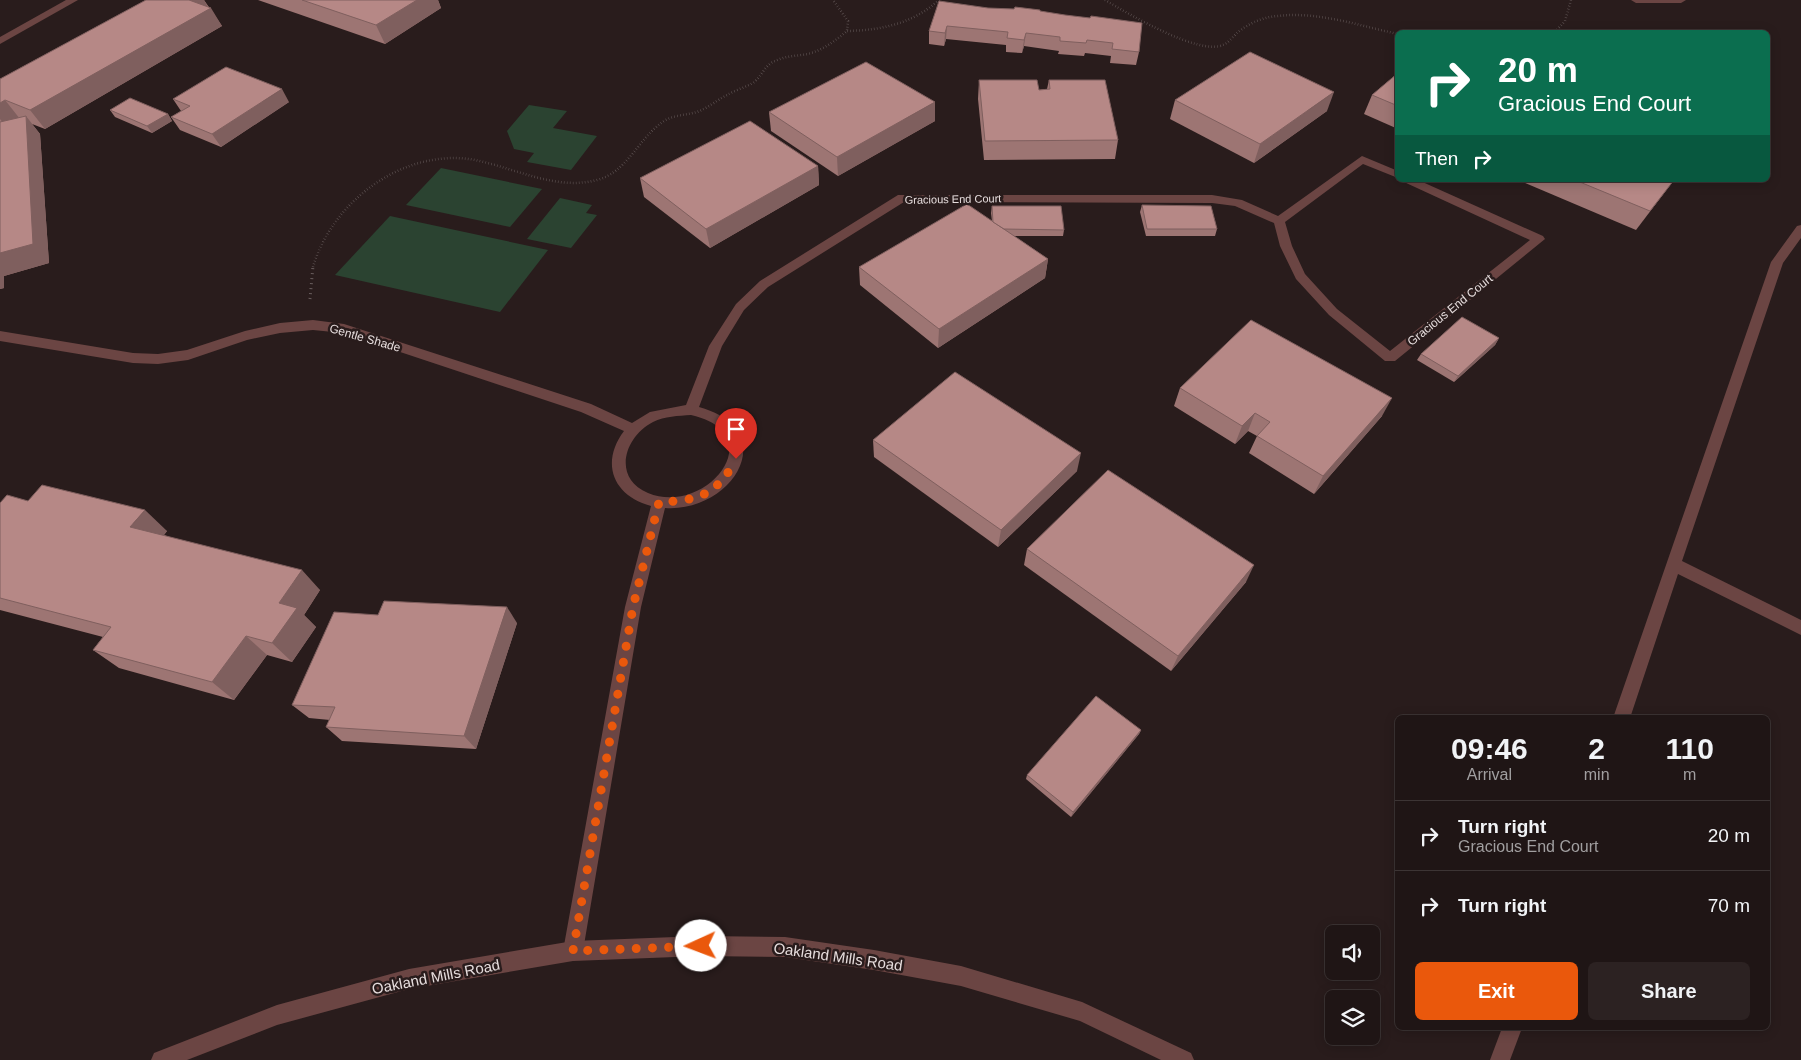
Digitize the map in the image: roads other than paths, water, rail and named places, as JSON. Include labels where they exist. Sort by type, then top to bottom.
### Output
[{"type":"street","points":[[0,41],[34,20],[73,0]]},
{"type":"street","points":[[1636,0],[1680,0]]},
{"type":"street","points":[[1280,222],[1362,159],[1395,174]]},
{"type":"street","name":"Gracious End Court","points":[[691,410],[716,346],[740,307],[764,284],[902,198],[1212,199],[1238,203],[1280,222],[1286,246],[1300,276],[1333,312],[1390,358],[1539,239],[1412,182]]},
{"type":"street","points":[[1622,715],[1675,565],[1777,262],[1801,229]]},
{"type":"street","name":"Gentle Shade","points":[[0,336],[133,358],[158,359],[188,355],[245,336],[280,328],[313,325],[344,330],[586,408],[633,429]]},
{"type":"street","points":[[691,410],[709,414],[725,424],[736,439],[736,459],[726,479],[707,493],[686,501],[659,502],[641,497],[629,489],[618,472],[617,455],[626,437],[645,420],[668,411],[691,410]]},
{"type":"street","points":[[573,951],[633,607],[659,502]]},
{"type":"street","points":[[1675,565],[1801,628]]},
{"type":"street","name":"Oakland Mills Road","points":[[161,1060],[277,1015],[409,979],[573,951],[701,946],[785,947],[874,960],[961,976],[1082,1012],[1184,1060]]},
{"type":"street","points":[[1500,1060],[1511,1030]]}]
